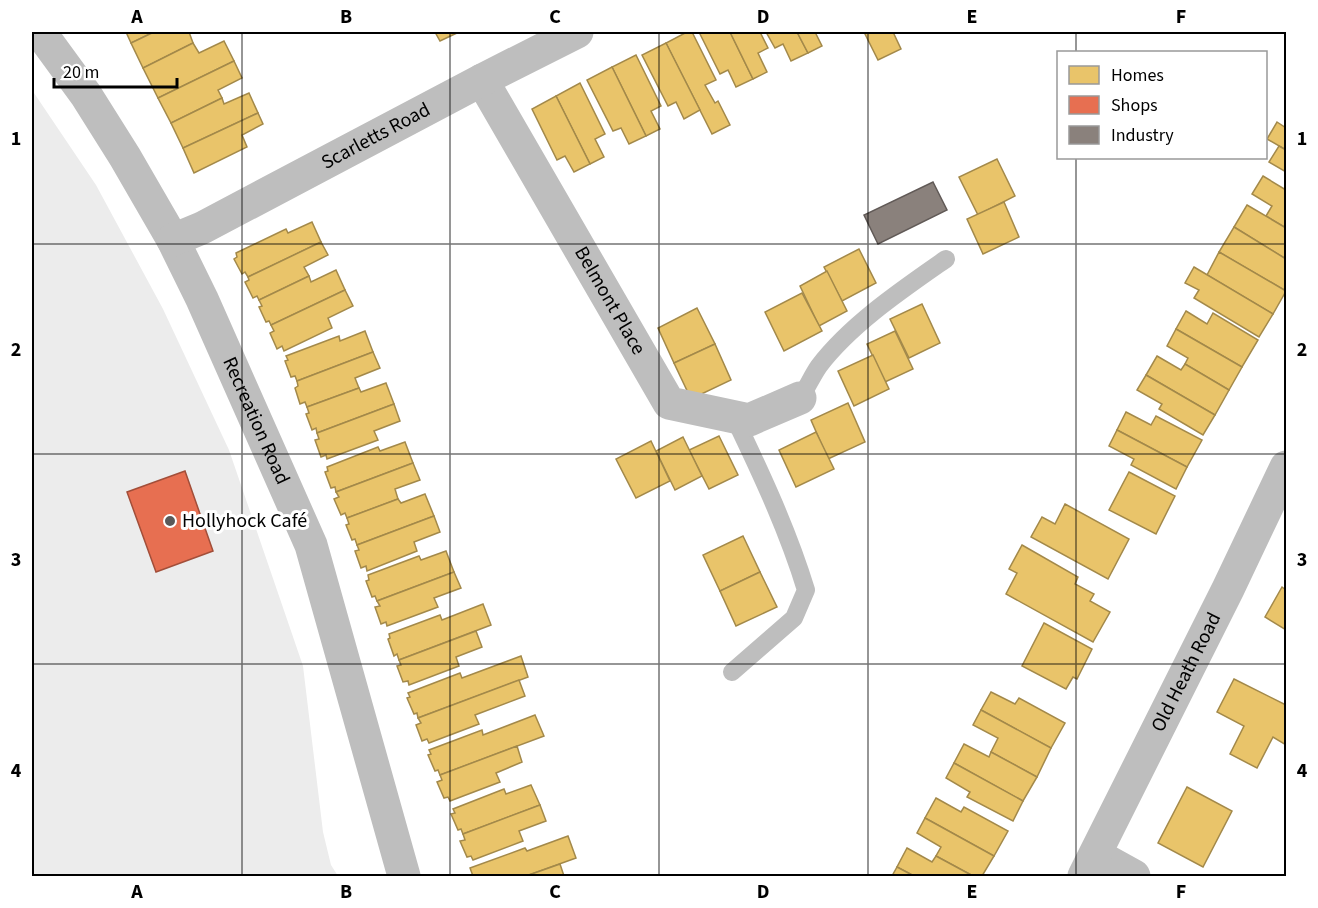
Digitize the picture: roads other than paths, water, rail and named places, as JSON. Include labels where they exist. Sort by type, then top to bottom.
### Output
[{"type":"street","name":"Recreation Road","points":[[40,32],[86,95],[126,157],[173,240],[202,299],[311,545],[404,876]]},
{"type":"street","name":"Scarletts Road","points":[[173,240],[202,228],[577,32]]},
{"type":"street","name":"Belmont Place","points":[[482,80],[669,403],[749,420],[800,398]]},
{"type":"street","name":"Old Heath Road","points":[[1090,866],[1287,467]]},
{"type":"street","points":[[1090,866],[1134,876]]},
{"type":"lane","points":[[800,398],[819,366],[854,330],[911,283],[946,258]]},
{"type":"lane","points":[[732,672],[794,618],[806,590],[789,542],[734,417]]},
{"type":"place","name":"Hollyhock Café","points":[[170,521]]}]
